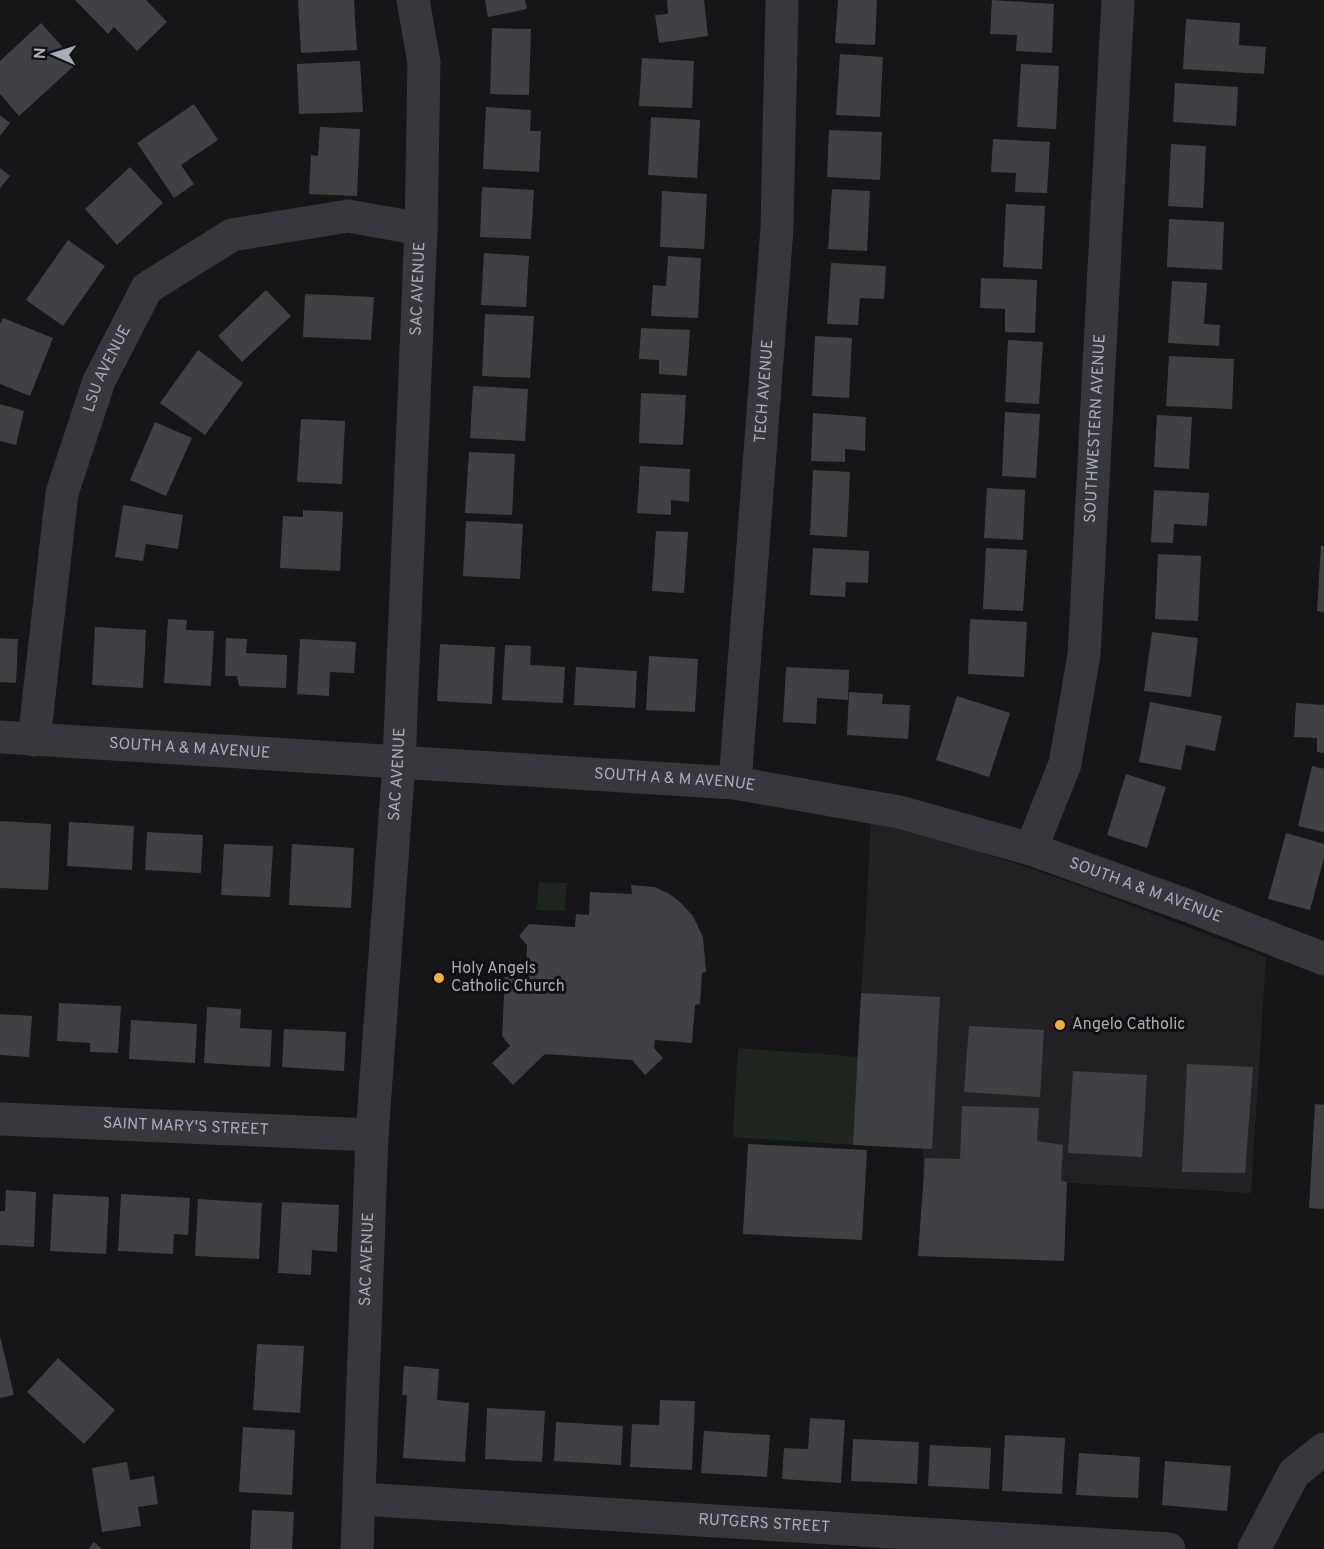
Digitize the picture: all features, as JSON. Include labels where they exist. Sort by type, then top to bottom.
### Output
[{"type":"street","name":"SAC AVENUE","points":[[357,1549],[372,1135],[399,762],[421,230],[424,62],[413,0]]},
{"type":"street","name":"TECH AVENUE","points":[[735,783],[777,228],[782,0]]},
{"type":"street","name":"SOUTHWESTERN AVENUE","points":[[1031,849],[1065,764],[1084,656],[1118,0]]},
{"type":"street","name":"LSU AVENUE","points":[[34,740],[62,493],[99,381],[147,288],[232,235],[348,216],[421,230]]},
{"type":"street","name":"SOUTH A & M AVENUE","points":[[0,737],[735,783],[898,812],[1031,849],[1186,905],[1324,959]]},
{"type":"street","name":"SAINT MARY'S STREET","points":[[0,1119],[372,1135]]},
{"type":"street","points":[[1254,1549],[1294,1473],[1324,1449]]},
{"type":"street","name":"RUTGERS STREET","points":[[360,1499],[1169,1549]]},
{"type":"shaded area","name":"Angelo Catholic","points":[[871,822],[976,850],[1075,884],[1266,957],[1251,1193],[923,1175],[923,1149],[853,1145]]},
{"type":"shaded area","points":[[539,882],[567,883],[565,911],[536,910]]},
{"type":"shaded area","points":[[738,1048],[858,1057],[853,1145],[733,1137]]},
{"type":"building","points":[[75,0],[146,0],[167,22],[137,51],[114,27],[108,34]]},
{"type":"building","points":[[298,0],[354,0],[357,50],[301,53]]},
{"type":"building","points":[[485,0],[525,0],[527,9],[488,17]]},
{"type":"building","points":[[667,0],[704,0],[708,36],[659,43],[655,15],[668,14]]},
{"type":"building","points":[[838,0],[877,0],[875,45],[835,43]]},
{"type":"building","points":[[992,0],[1054,4],[1052,53],[1016,51],[1017,35],[990,34]]},
{"type":"building","points":[[1186,19],[1240,23],[1239,45],[1266,47],[1264,74],[1183,69]]},
{"type":"building","points":[[41,23],[77,63],[19,116],[0,94],[0,61]]},
{"type":"building","points":[[492,28],[531,29],[529,95],[490,94]]},
{"type":"building","points":[[840,54],[883,57],[880,117],[836,115]]},
{"type":"building","points":[[642,58],[694,61],[692,108],[639,106]]},
{"type":"building","points":[[360,61],[363,112],[299,114],[297,64]]},
{"type":"building","points":[[1021,64],[1059,66],[1056,129],[1017,127]]},
{"type":"building","points":[[1175,83],[1238,87],[1236,126],[1173,122]]},
{"type":"building","points":[[194,104],[218,140],[181,165],[194,184],[174,198],[137,143]]},
{"type":"building","points":[[486,107],[531,110],[530,131],[541,131],[539,172],[483,169]]},
{"type":"building","points":[[0,115],[10,123],[0,136]]},
{"type":"building","points":[[651,117],[700,120],[697,178],[648,175]]},
{"type":"building","points":[[320,127],[360,129],[357,196],[309,194],[311,155],[318,156]]},
{"type":"building","points":[[829,130],[882,132],[880,180],[827,177]]},
{"type":"building","points":[[993,139],[1050,142],[1047,193],[1015,192],[1016,173],[991,172]]},
{"type":"building","points":[[1171,144],[1206,146],[1203,208],[1168,206]]},
{"type":"building","points":[[130,167],[163,203],[117,245],[85,209]]},
{"type":"building","points":[[0,168],[10,176],[0,188]]},
{"type":"building","points":[[482,187],[534,190],[531,239],[480,237]]},
{"type":"building","points":[[832,189],[870,191],[867,251],[828,249]]},
{"type":"building","points":[[662,191],[707,194],[704,249],[660,247]]},
{"type":"building","points":[[1006,204],[1045,206],[1042,269],[1003,267]]},
{"type":"building","points":[[1169,219],[1224,222],[1222,270],[1167,267]]},
{"type":"building","points":[[68,240],[105,266],[63,326],[26,300]]},
{"type":"building","points":[[484,253],[529,256],[526,307],[481,305]]},
{"type":"building","points":[[668,256],[701,258],[698,318],[651,316],[653,285],[666,286]]},
{"type":"building","points":[[831,263],[886,266],[884,299],[860,298],[858,325],[827,324]]},
{"type":"building","points":[[981,278],[1037,280],[1035,333],[1005,332],[1005,309],[980,308]]},
{"type":"building","points":[[1172,281],[1207,283],[1204,324],[1220,325],[1219,346],[1168,343]]},
{"type":"building","points":[[266,290],[291,316],[242,362],[218,336]]},
{"type":"building","points":[[305,294],[374,297],[371,340],[303,337]]},
{"type":"building","points":[[485,314],[534,316],[530,378],[482,376]]},
{"type":"building","points":[[3,318],[53,338],[30,396],[0,384],[0,324]]},
{"type":"building","points":[[641,328],[690,330],[687,376],[659,374],[659,360],[639,359]]},
{"type":"building","points":[[815,336],[852,338],[849,398],[812,396]]},
{"type":"building","points":[[1008,340],[1043,342],[1039,404],[1005,402]]},
{"type":"building","points":[[198,350],[243,383],[205,435],[160,403]]},
{"type":"building","points":[[1169,356],[1234,359],[1232,409],[1166,406]]},
{"type":"building","points":[[473,386],[528,389],[525,441],[470,438]]},
{"type":"building","points":[[641,393],[686,395],[683,445],[639,443]]},
{"type":"building","points":[[0,404],[24,411],[16,445],[0,441]]},
{"type":"building","points":[[1005,412],[1040,414],[1036,478],[1002,476]]},
{"type":"building","points":[[813,413],[866,417],[865,451],[845,449],[845,462],[811,461]]},
{"type":"building","points":[[1157,415],[1192,417],[1189,469],[1154,467]]},
{"type":"building","points":[[301,419],[345,421],[342,484],[297,482]]},
{"type":"building","points":[[155,422],[192,438],[166,496],[130,480]]},
{"type":"building","points":[[469,452],[515,454],[512,515],[465,513]]},
{"type":"building","points":[[640,466],[690,469],[689,502],[671,500],[671,515],[637,513]]},
{"type":"building","points":[[813,470],[850,472],[847,537],[810,535]]},
{"type":"building","points":[[987,488],[1025,490],[1023,540],[984,538]]},
{"type":"building","points":[[1154,490],[1209,493],[1207,526],[1174,524],[1173,543],[1151,542]]},
{"type":"building","points":[[123,505],[183,515],[178,549],[146,544],[143,561],[115,557]]},
{"type":"building","points":[[303,510],[343,512],[340,571],[280,568],[283,516],[303,517]]},
{"type":"building","points":[[466,521],[523,524],[520,579],[463,576]]},
{"type":"building","points":[[656,531],[688,532],[684,593],[652,591]]},
{"type":"building","points":[[1321,546],[1324,546],[1324,612],[1317,611]]},
{"type":"building","points":[[813,548],[869,551],[868,583],[846,582],[845,597],[810,595]]},
{"type":"building","points":[[986,548],[1027,550],[1023,611],[983,609]]},
{"type":"building","points":[[1158,554],[1201,556],[1198,621],[1155,619]]},
{"type":"building","points":[[168,619],[187,620],[186,630],[214,631],[211,686],[164,683]]},
{"type":"building","points":[[970,619],[1027,622],[1024,677],[968,674]]},
{"type":"building","points":[[95,627],[146,630],[143,688],[92,685]]},
{"type":"building","points":[[1152,632],[1198,638],[1191,697],[1144,691]]},
{"type":"building","points":[[0,638],[18,639],[16,683],[0,682]]},
{"type":"building","points":[[226,638],[247,639],[246,653],[287,655],[286,688],[239,686],[237,676],[225,676]]},
{"type":"building","points":[[300,639],[356,642],[354,673],[330,672],[329,696],[297,694]]},
{"type":"building","points":[[440,644],[495,647],[492,704],[437,701]]},
{"type":"building","points":[[505,645],[531,646],[530,665],[565,667],[563,703],[502,700]]},
{"type":"building","points":[[649,656],[698,659],[695,712],[646,710]]},
{"type":"building","points":[[576,667],[637,671],[635,708],[574,705]]},
{"type":"building","points":[[786,667],[849,670],[848,700],[817,698],[816,724],[783,722]]},
{"type":"building","points":[[849,692],[883,694],[882,704],[910,705],[908,739],[847,735]]},
{"type":"building","points":[[957,696],[1010,713],[989,777],[936,760]]},
{"type":"building","points":[[1150,702],[1222,716],[1215,751],[1186,745],[1181,770],[1139,762]]},
{"type":"building","points":[[1296,703],[1324,705],[1324,753],[1317,752],[1317,738],[1294,737]]},
{"type":"building","points":[[1312,766],[1324,769],[1324,832],[1298,826]]},
{"type":"building","points":[[1126,774],[1166,787],[1147,848],[1107,835]]},
{"type":"building","points":[[0,821],[51,824],[48,890],[0,888]]},
{"type":"building","points":[[69,822],[134,826],[132,870],[67,866]]},
{"type":"building","points":[[147,832],[203,835],[201,873],[145,870]]},
{"type":"building","points":[[1286,833],[1324,844],[1324,858],[1310,910],[1268,899]]},
{"type":"building","points":[[224,844],[273,846],[270,897],[221,895]]},
{"type":"building","points":[[292,844],[354,848],[351,908],[289,905]]},
{"type":"building","points":[[631,885],[654,887],[668,893],[693,916],[703,937],[706,972],[702,973],[700,1004],[695,1005],[692,1043],[655,1040],[654,1048],[663,1058],[645,1075],[632,1060],[545,1054],[513,1085],[492,1063],[510,1046],[502,1036],[505,977],[526,978],[527,945],[519,936],[529,924],[575,927],[576,914],[589,915],[590,892],[632,894]]},
{"type":"building","points":[[861,993],[940,997],[932,1149],[853,1145]]},
{"type":"building","points":[[59,1003],[121,1006],[118,1053],[90,1052],[90,1043],[57,1041]]},
{"type":"building","points":[[207,1007],[241,1009],[240,1028],[272,1030],[270,1067],[204,1063]]},
{"type":"building","points":[[0,1014],[32,1016],[29,1057],[0,1055]]},
{"type":"building","points":[[131,1020],[197,1024],[195,1063],[129,1059]]},
{"type":"building","name":"Angelo Catholic","points":[[969,1026],[1044,1030],[1040,1097],[964,1092]]},
{"type":"building","points":[[284,1029],[346,1032],[344,1071],[282,1067]]},
{"type":"building","name":"Angelo Catholic","points":[[1187,1064],[1253,1067],[1245,1173],[1182,1172]]},
{"type":"building","name":"Angelo Catholic","points":[[1073,1071],[1147,1075],[1142,1157],[1068,1153]]},
{"type":"building","points":[[1315,1104],[1324,1105],[1324,1209],[1309,1208]]},
{"type":"building","points":[[962,1106],[1039,1108],[1037,1141],[1063,1145],[1061,1181],[1067,1182],[1064,1261],[918,1256],[925,1158],[960,1159]]},
{"type":"building","points":[[748,1144],[867,1150],[862,1240],[743,1234]]},
{"type":"building","points":[[6,1190],[36,1192],[34,1247],[0,1245],[0,1211],[5,1211]]},
{"type":"building","points":[[53,1194],[109,1197],[106,1254],[50,1251]]},
{"type":"building","points":[[121,1194],[190,1198],[188,1235],[174,1234],[173,1254],[118,1251]]},
{"type":"building","points":[[198,1199],[262,1203],[259,1259],[195,1256]]},
{"type":"building","points":[[282,1202],[339,1205],[337,1252],[312,1250],[311,1275],[278,1273]]},
{"type":"building","points":[[0,1336],[14,1395],[0,1398]]},
{"type":"building","points":[[257,1344],[304,1346],[300,1413],[253,1410]]},
{"type":"building","points":[[58,1358],[115,1410],[84,1444],[27,1392]]},
{"type":"building","points":[[404,1366],[439,1369],[437,1400],[469,1403],[465,1462],[403,1458],[407,1395],[402,1395]]},
{"type":"building","points":[[660,1400],[695,1401],[692,1470],[630,1467],[632,1424],[659,1425]]},
{"type":"building","points":[[487,1408],[545,1411],[542,1462],[485,1459]]},
{"type":"building","points":[[810,1418],[845,1420],[841,1483],[782,1479],[784,1448],[808,1449]]},
{"type":"building","points":[[556,1422],[623,1426],[621,1465],[554,1461]]},
{"type":"building","points":[[243,1427],[295,1430],[292,1495],[239,1492]]},
{"type":"building","points":[[704,1431],[770,1435],[767,1477],[701,1473]]},
{"type":"building","points":[[1005,1435],[1065,1438],[1062,1494],[1002,1491]]},
{"type":"building","points":[[853,1439],[919,1442],[917,1484],[851,1481]]},
{"type":"building","points":[[930,1445],[991,1448],[989,1489],[928,1486]]},
{"type":"building","points":[[1079,1453],[1140,1457],[1138,1498],[1076,1495]]},
{"type":"building","points":[[1165,1461],[1231,1466],[1227,1511],[1162,1505]]},
{"type":"building","points":[[127,1462],[130,1480],[154,1476],[158,1504],[138,1507],[141,1526],[102,1532],[92,1468]]},
{"type":"building","points":[[252,1510],[294,1512],[292,1549],[250,1549]]},
{"type":"building","points":[[94,1542],[102,1549],[88,1549]]},
{"type":"place","name":"Holy Angels Catholic Church","points":[[439,978]]},
{"type":"place","name":"Angelo Catholic","points":[[1060,1025]]}]
